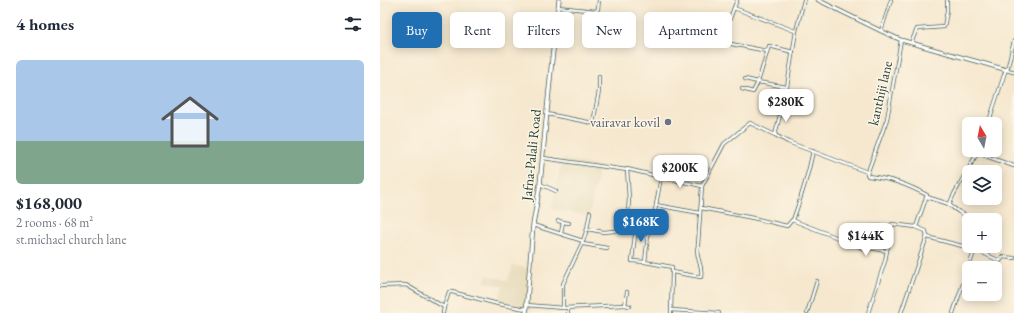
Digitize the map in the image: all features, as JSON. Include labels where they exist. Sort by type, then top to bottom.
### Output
[{"type":"main road","name":"Jafna-Palali Road","points":[[526,309],[533,225],[540,184],[546,114],[559,0]]},
{"type":"street","points":[[558,7],[596,11],[598,9],[599,0]]},
{"type":"street","points":[[737,0],[721,42],[767,51]]},
{"type":"street","points":[[775,135],[787,87],[796,31],[804,0]]},
{"type":"street","points":[[818,0],[901,40],[1014,72]]},
{"type":"street","points":[[881,31],[891,0]]},
{"type":"street","points":[[911,42],[917,29],[944,27],[947,11],[947,0]]},
{"type":"street","points":[[734,8],[796,31]]},
{"type":"street","name":"kanthiji lane","points":[[867,172],[887,119],[901,40]]},
{"type":"street","points":[[990,117],[1014,41]]},
{"type":"street","points":[[742,89],[753,92],[758,82],[769,46],[793,52]]},
{"type":"street","points":[[546,114],[593,123],[599,91],[599,77]]},
{"type":"street","points":[[745,79],[787,87]]},
{"type":"street","points":[[672,272],[701,277],[702,271],[696,252],[700,230],[702,186],[724,144],[750,123],[788,142],[867,172],[868,176],[888,179],[907,185],[928,195],[927,197],[950,205],[962,213]]},
{"type":"street","points":[[701,208],[787,226],[793,220],[803,193],[813,151]]},
{"type":"street","points":[[950,205],[954,194],[975,157]]},
{"type":"street","points":[[991,157],[1014,166]]},
{"type":"street","points":[[542,158],[627,170],[702,186]]},
{"type":"street","points":[[627,170],[629,199],[627,226]]},
{"type":"street","points":[[587,229],[614,231],[627,226],[649,226],[653,224],[661,177]]},
{"type":"street","points":[[540,184],[556,191]]},
{"type":"street","points":[[916,227],[927,197]]},
{"type":"street","points":[[656,205],[700,213]]},
{"type":"street","points":[[562,308],[564,284],[583,243],[590,212]]},
{"type":"street","points":[[793,220],[867,250],[870,248],[887,251]]},
{"type":"street","points":[[558,221],[569,223]]},
{"type":"street","points":[[561,233],[563,222]]},
{"type":"street","points":[[851,243],[862,227],[890,226],[892,224],[916,227],[926,231],[927,236],[901,313]]},
{"type":"street","points":[[868,313],[887,251],[892,224]]},
{"type":"street","points":[[533,225],[561,233],[583,243],[607,248]]},
{"type":"street","points":[[636,226],[632,261],[672,267],[671,311],[719,313]]},
{"type":"street","points":[[645,262],[649,226]]},
{"type":"street","points":[[927,236],[962,247]]},
{"type":"street","points":[[953,313],[973,253]]},
{"type":"street","points":[[981,253],[1000,261],[1003,257],[1014,258]]},
{"type":"street","points":[[807,313],[817,281]]},
{"type":"street","points":[[380,286],[406,286],[444,307]]},
{"type":"street","points":[[443,313],[447,294],[449,292],[526,309],[630,306]]},
{"type":"street","points":[[625,306],[627,292]]},
{"type":"street","points":[[568,308],[568,313]]},
{"type":"shaded area","points":[[562,159],[599,166],[589,216],[552,209]]},
{"type":"shaded area","points":[[636,226],[649,226],[648,241],[635,239]]},
{"type":"shaded area","points":[[513,265],[531,269],[529,310],[498,302],[503,286],[485,282],[487,275],[508,281]]},
{"type":"place","name":"vairavar kovil","points":[[668,122]]}]
